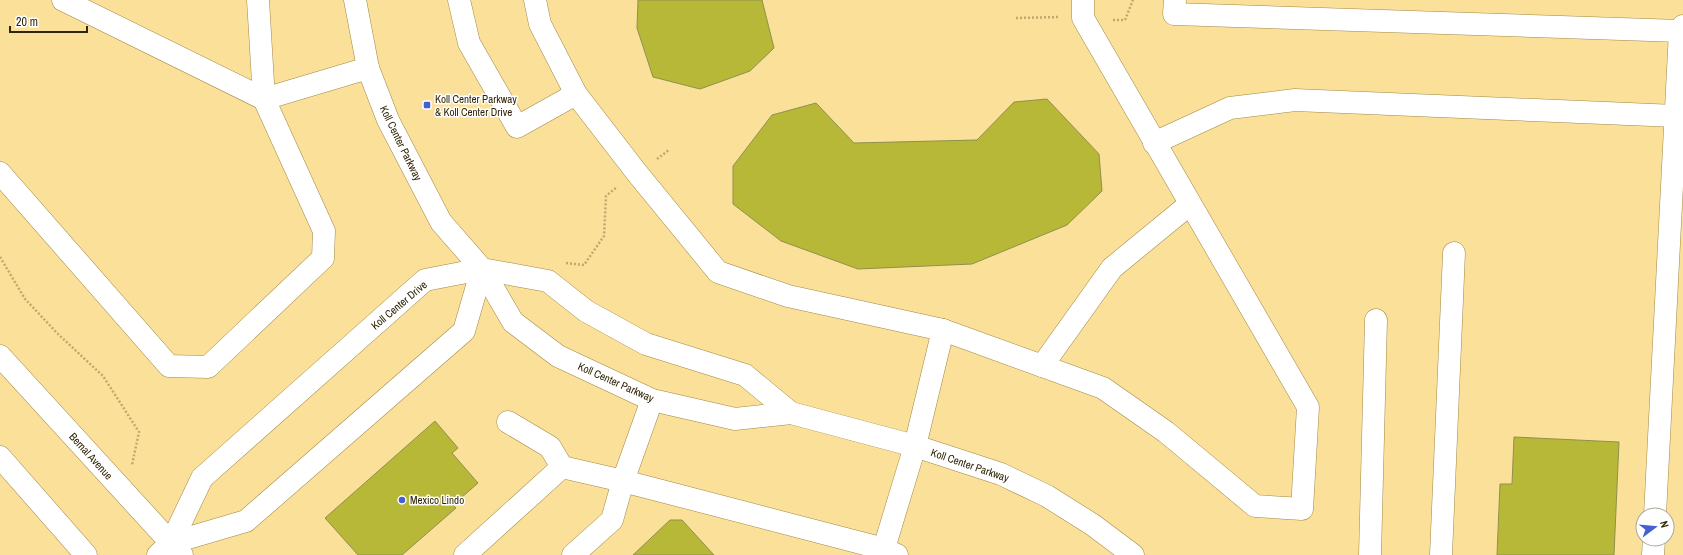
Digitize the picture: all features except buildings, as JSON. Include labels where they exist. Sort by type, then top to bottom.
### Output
[{"type":"street","points":[[63,0],[264,99],[368,68]]},
{"type":"street","points":[[0,174],[170,366],[208,367],[323,258],[324,231],[264,99],[258,0]]},
{"type":"street","name":"Koll Center Parkway","points":[[355,0],[368,68],[388,120],[441,222],[482,269],[513,322],[558,356],[652,400],[735,420],[791,413],[915,446],[1001,474],[1047,496],[1093,525],[1133,555]]},
{"type":"street","points":[[459,0],[468,43],[517,127],[576,94]]},
{"type":"street","points":[[535,0],[540,24],[576,94],[637,173],[718,272],[788,296],[943,330],[1103,388],[1166,432],[1256,506],[1302,509],[1308,407],[1154,143],[1084,18],[1083,0]]},
{"type":"street","points":[[1175,0],[1174,14],[1251,8],[1681,28],[1655,507]]},
{"type":"street","points":[[1154,143],[1230,108],[1295,100],[1676,116]]},
{"type":"street","points":[[1042,366],[1112,268],[1190,204]]},
{"type":"street","points":[[1440,555],[1454,253]]},
{"type":"street","points":[[170,551],[246,521],[464,331],[482,269]]},
{"type":"street","name":"Koll Center Parkway","points":[[482,269],[548,281],[586,311],[646,344],[745,375],[791,413]]},
{"type":"street","name":"Koll Center Drive","points":[[170,551],[202,478],[425,280],[482,269]]},
{"type":"street","points":[[1370,555],[1376,320]]},
{"type":"street","points":[[508,422],[550,447],[562,467],[623,481],[888,553],[943,330]]},
{"type":"street","name":"Bernal Avenue","points":[[0,356],[126,494],[170,551]]},
{"type":"street","points":[[573,555],[612,520],[623,481],[652,400]]},
{"type":"street","points":[[0,457],[86,555]]},
{"type":"street","points":[[465,555],[562,467]]},
{"type":"path","points":[[563,263],[584,265],[604,236],[606,196],[669,150]]},
{"type":"path","points":[[0,257],[25,299],[58,334],[103,376],[139,432],[126,494]]},
{"type":"place","name":"Koll Center Parkway & Koll Center Drive","points":[[427,105]]},
{"type":"place","name":"Mexico Lindo","points":[[402,500]]}]
